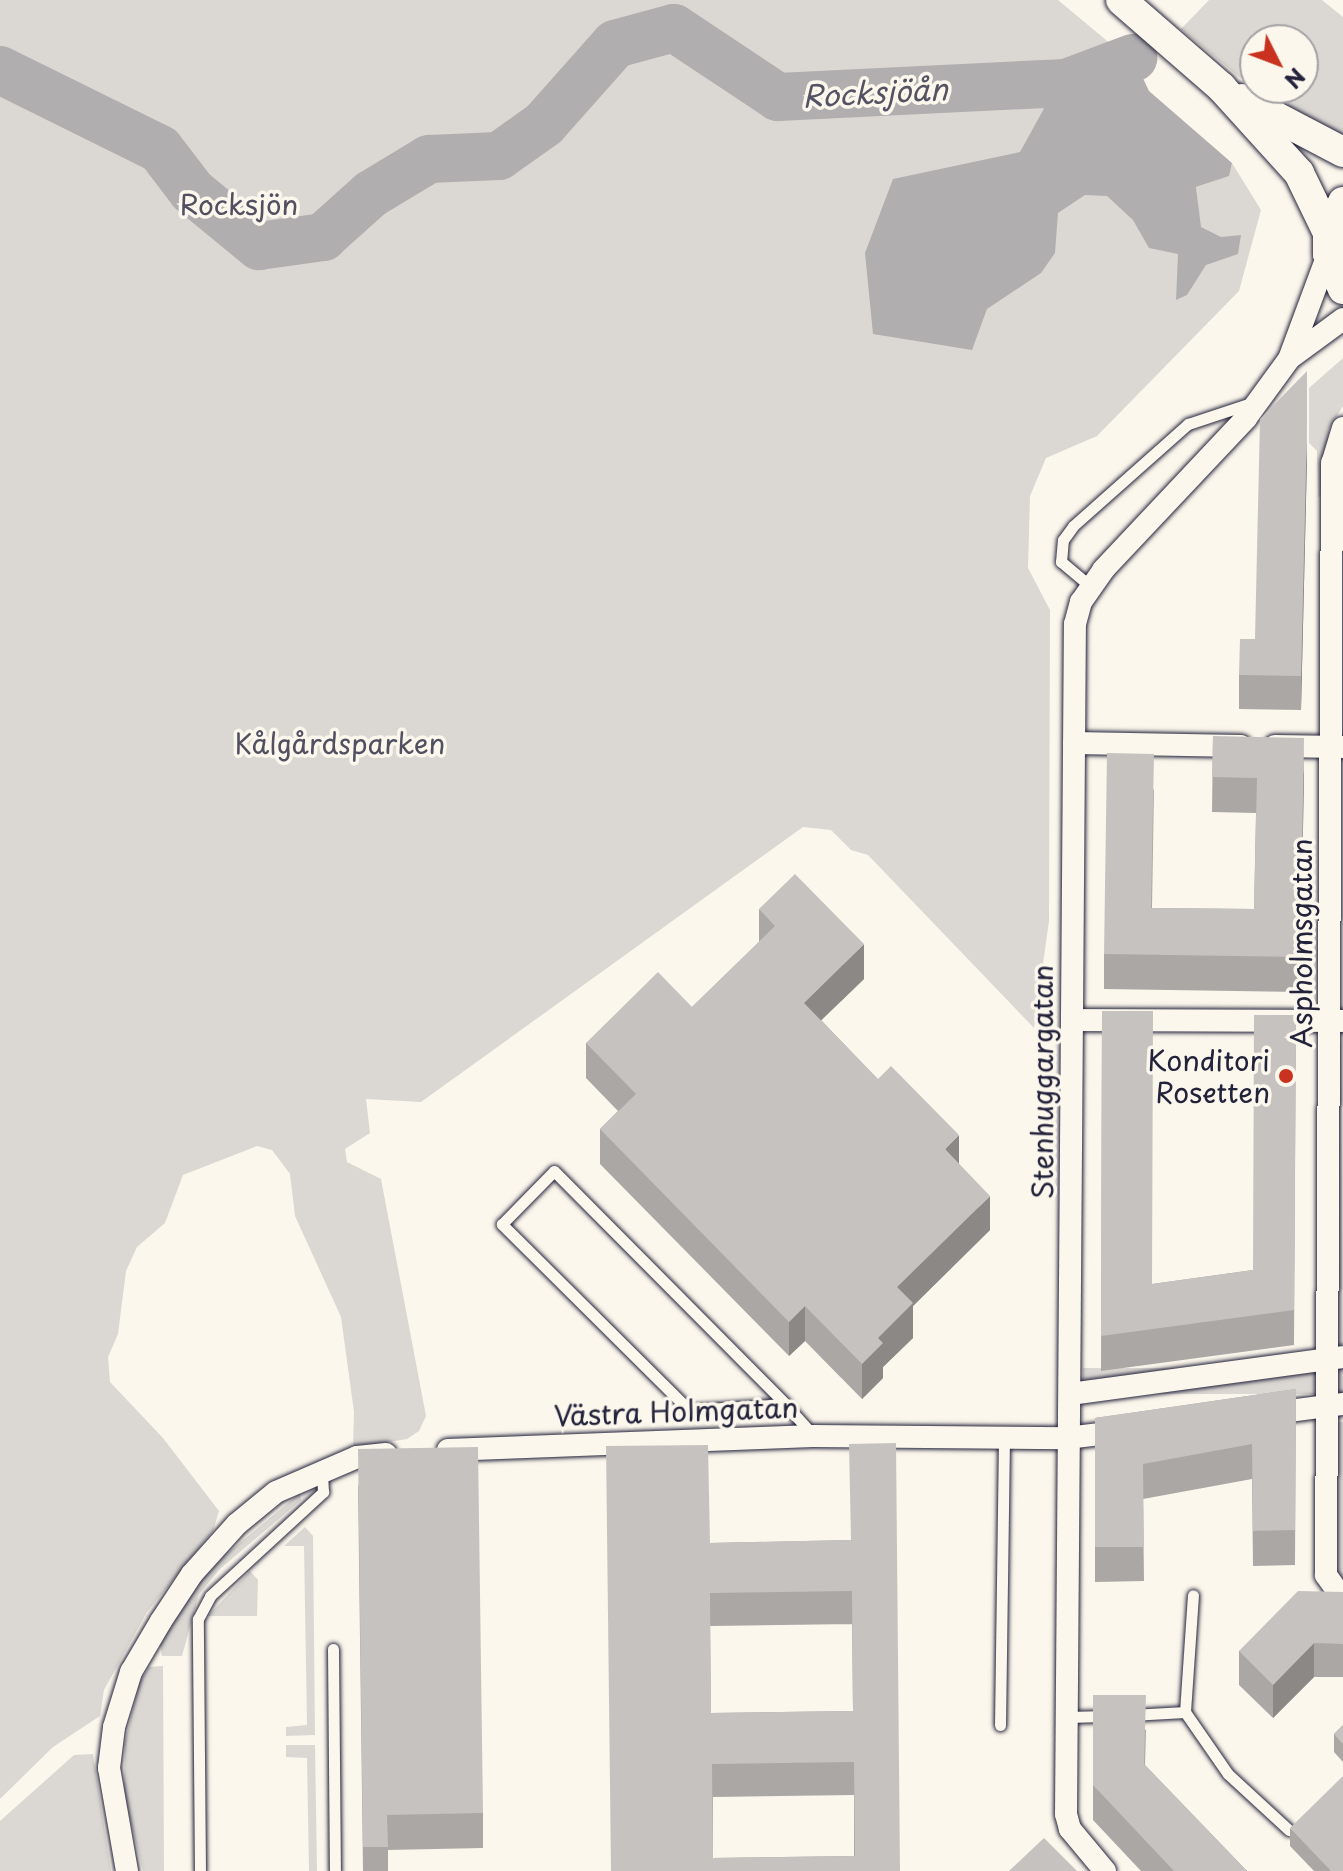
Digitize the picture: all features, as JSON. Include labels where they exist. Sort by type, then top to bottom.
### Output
[{"type":"main road","points":[[1124,2],[1221,87],[1299,173],[1343,289]]},
{"type":"main road","points":[[1221,87],[1343,152]]},
{"type":"main road","points":[[1328,243],[1343,202]]},
{"type":"street","name":"Stenhuggargatan","points":[[1289,359],[1328,243]]},
{"type":"street","name":"Stenhuggargatan","points":[[1105,1871],[1070,1829],[1057,1436],[1070,1394],[1075,624],[1090,586],[1258,401],[1289,359],[1343,319]]},
{"type":"street","name":"Aspholmsgatan","points":[[1343,428],[1332,463],[1338,747],[1335,1405],[1326,1575],[1343,1599]]},
{"type":"street","points":[[1074,743],[1338,747]]},
{"type":"street","points":[[1072,1020],[1337,1021]]},
{"type":"street","points":[[1070,1394],[1335,1359]]},
{"type":"street","points":[[1250,1416],[1335,1405]]},
{"type":"street","name":"Västra Holmgatan","points":[[127,1871],[109,1768],[114,1727],[131,1672],[192,1574],[237,1524],[276,1492],[316,1471],[357,1457],[422,1452],[813,1436],[1057,1436],[1143,1429]]},
{"type":"lane","points":[[1090,586],[1061,562],[1063,540],[1073,526],[1188,424],[1258,401]]},
{"type":"lane","points":[[785,1404],[689,1410],[502,1224],[554,1171],[785,1404],[813,1436]]},
{"type":"lane","points":[[1000,1725],[1004,1436]]},
{"type":"lane","points":[[200,1871],[198,1619],[210,1596],[226,1579],[323,1492],[316,1471]]},
{"type":"lane","points":[[1193,1595],[1185,1712],[1228,1774],[1289,1830]]},
{"type":"lane","points":[[333,1649],[335,1871]]},
{"type":"lane","points":[[1066,1717],[1185,1712]]},
{"type":"green space","points":[[0,0],[1058,0],[1112,45],[1063,74],[1198,205],[1196,187],[1228,176],[1232,163],[1261,210],[1239,291],[1097,436],[1046,458],[1030,496],[1028,568],[1050,610],[1049,921],[1034,1028],[868,855],[851,850],[831,830],[803,827],[421,1102],[366,1099],[370,1133],[345,1149],[347,1162],[381,1179],[426,1416],[419,1431],[407,1439],[353,1448],[354,1412],[341,1317],[295,1216],[290,1174],[272,1150],[257,1146],[183,1175],[165,1223],[137,1247],[126,1271],[118,1334],[108,1357],[110,1382],[163,1438],[219,1511],[213,1531],[147,1612],[104,1690],[100,1716],[53,1747],[0,1799]]},
{"type":"green space","points":[[1209,0],[1322,0],[1343,17],[1343,139],[1282,104],[1319,104],[1319,24],[1239,24],[1239,77],[1181,29]]},
{"type":"green space","points":[[1343,358],[1343,406],[1329,429],[1325,489],[1318,498],[1317,451],[1309,443],[1309,388]]},
{"type":"green space","points":[[1341,1041],[1343,1344],[1336,1345],[1338,1048]]},
{"type":"green space","points":[[1083,1368],[1343,1368],[1343,1394],[1083,1394]]},
{"type":"green space","points":[[1336,1422],[1343,1422],[1343,1586],[1336,1586]]},
{"type":"green space","points":[[300,1493],[301,1500],[220,1569],[199,1594],[182,1656],[162,1656],[160,1643],[188,1594],[223,1557]]},
{"type":"green space","points":[[305,1527],[313,1536],[315,1735],[286,1736],[286,1727],[307,1725],[304,1546],[284,1546]]},
{"type":"green space","points":[[250,1571],[258,1580],[257,1616],[208,1616]]},
{"type":"green space","points":[[163,1666],[164,1871],[143,1871],[124,1794],[125,1742],[140,1681],[149,1667]]},
{"type":"green space","points":[[286,1745],[315,1745],[317,1871],[309,1871],[307,1758],[286,1757]]},
{"type":"green space","points":[[93,1754],[111,1871],[0,1871],[0,1821],[74,1755]]},
{"type":"shaded area","points":[[1115,42],[1144,68],[1140,72],[1149,91],[1232,163],[1229,176],[1196,187],[1201,227],[1221,237],[1241,235],[1238,254],[1206,265],[1187,295],[1176,300],[1178,254],[1149,248],[1133,220],[1107,196],[1085,195],[1058,213],[1055,253],[1041,273],[987,309],[972,350],[873,334],[865,253],[893,179],[1020,152],[1063,74]]},
{"type":"building","points":[[1307,371],[1301,676],[1239,675],[1240,639],[1255,639],[1260,419]]},
{"type":"building","points":[[1213,736],[1304,738],[1300,957],[1104,954],[1107,753],[1154,754],[1151,908],[1254,909],[1257,778],[1212,777]]},
{"type":"building","points":[[795,874],[864,944],[804,1003],[878,1079],[891,1066],[959,1135],[945,1149],[990,1196],[897,1287],[913,1303],[878,1338],[883,1343],[862,1364],[805,1306],[789,1322],[600,1129],[636,1094],[586,1043],[658,972],[692,1007],[775,926],[759,909]]},
{"type":"building","points":[[1102,1011],[1153,1011],[1152,1284],[1253,1270],[1254,1015],[1296,1015],[1294,1310],[1101,1336]]},
{"type":"building","points":[[1296,1389],[1295,1530],[1253,1531],[1252,1444],[1143,1464],[1144,1547],[1095,1547],[1095,1418]]},
{"type":"building","points":[[896,1443],[900,1871],[611,1871],[606,1446],[708,1445],[710,1543],[851,1540],[849,1444]],"holes":[[[852,1591],[853,1711],[711,1713],[710,1593]],[[854,1762],[855,1856],[713,1858],[712,1764]]]},
{"type":"building","points":[[478,1447],[483,1813],[387,1815],[388,1847],[363,1847],[358,1449]]},
{"type":"building","points":[[1298,1591],[1343,1592],[1343,1644],[1314,1643],[1273,1685],[1239,1651]]},
{"type":"building","points":[[1093,1695],[1146,1695],[1144,1764],[1247,1871],[1174,1871],[1093,1785]]},
{"type":"building","points":[[1343,1725],[1343,1744],[1334,1734]]},
{"type":"building","points":[[1343,1776],[1343,1871],[1331,1871],[1290,1828]]},
{"type":"building","points":[[1044,1838],[1077,1871],[1009,1871]]},
{"type":"waterway","name":"Rocksjöån","points":[[0,70],[160,149],[192,191],[259,246],[323,237],[371,194],[429,159],[499,156],[544,124],[615,44],[674,28],[778,97],[1066,83],[1133,58]]},
{"type":"place","name":"Konditori Rosetten","points":[[1286,1076]]},
{"type":"park label","name":"Rocksjön","points":[[239,204]]},
{"type":"park label","name":"Kålgårdsparken","points":[[340,743]]}]
